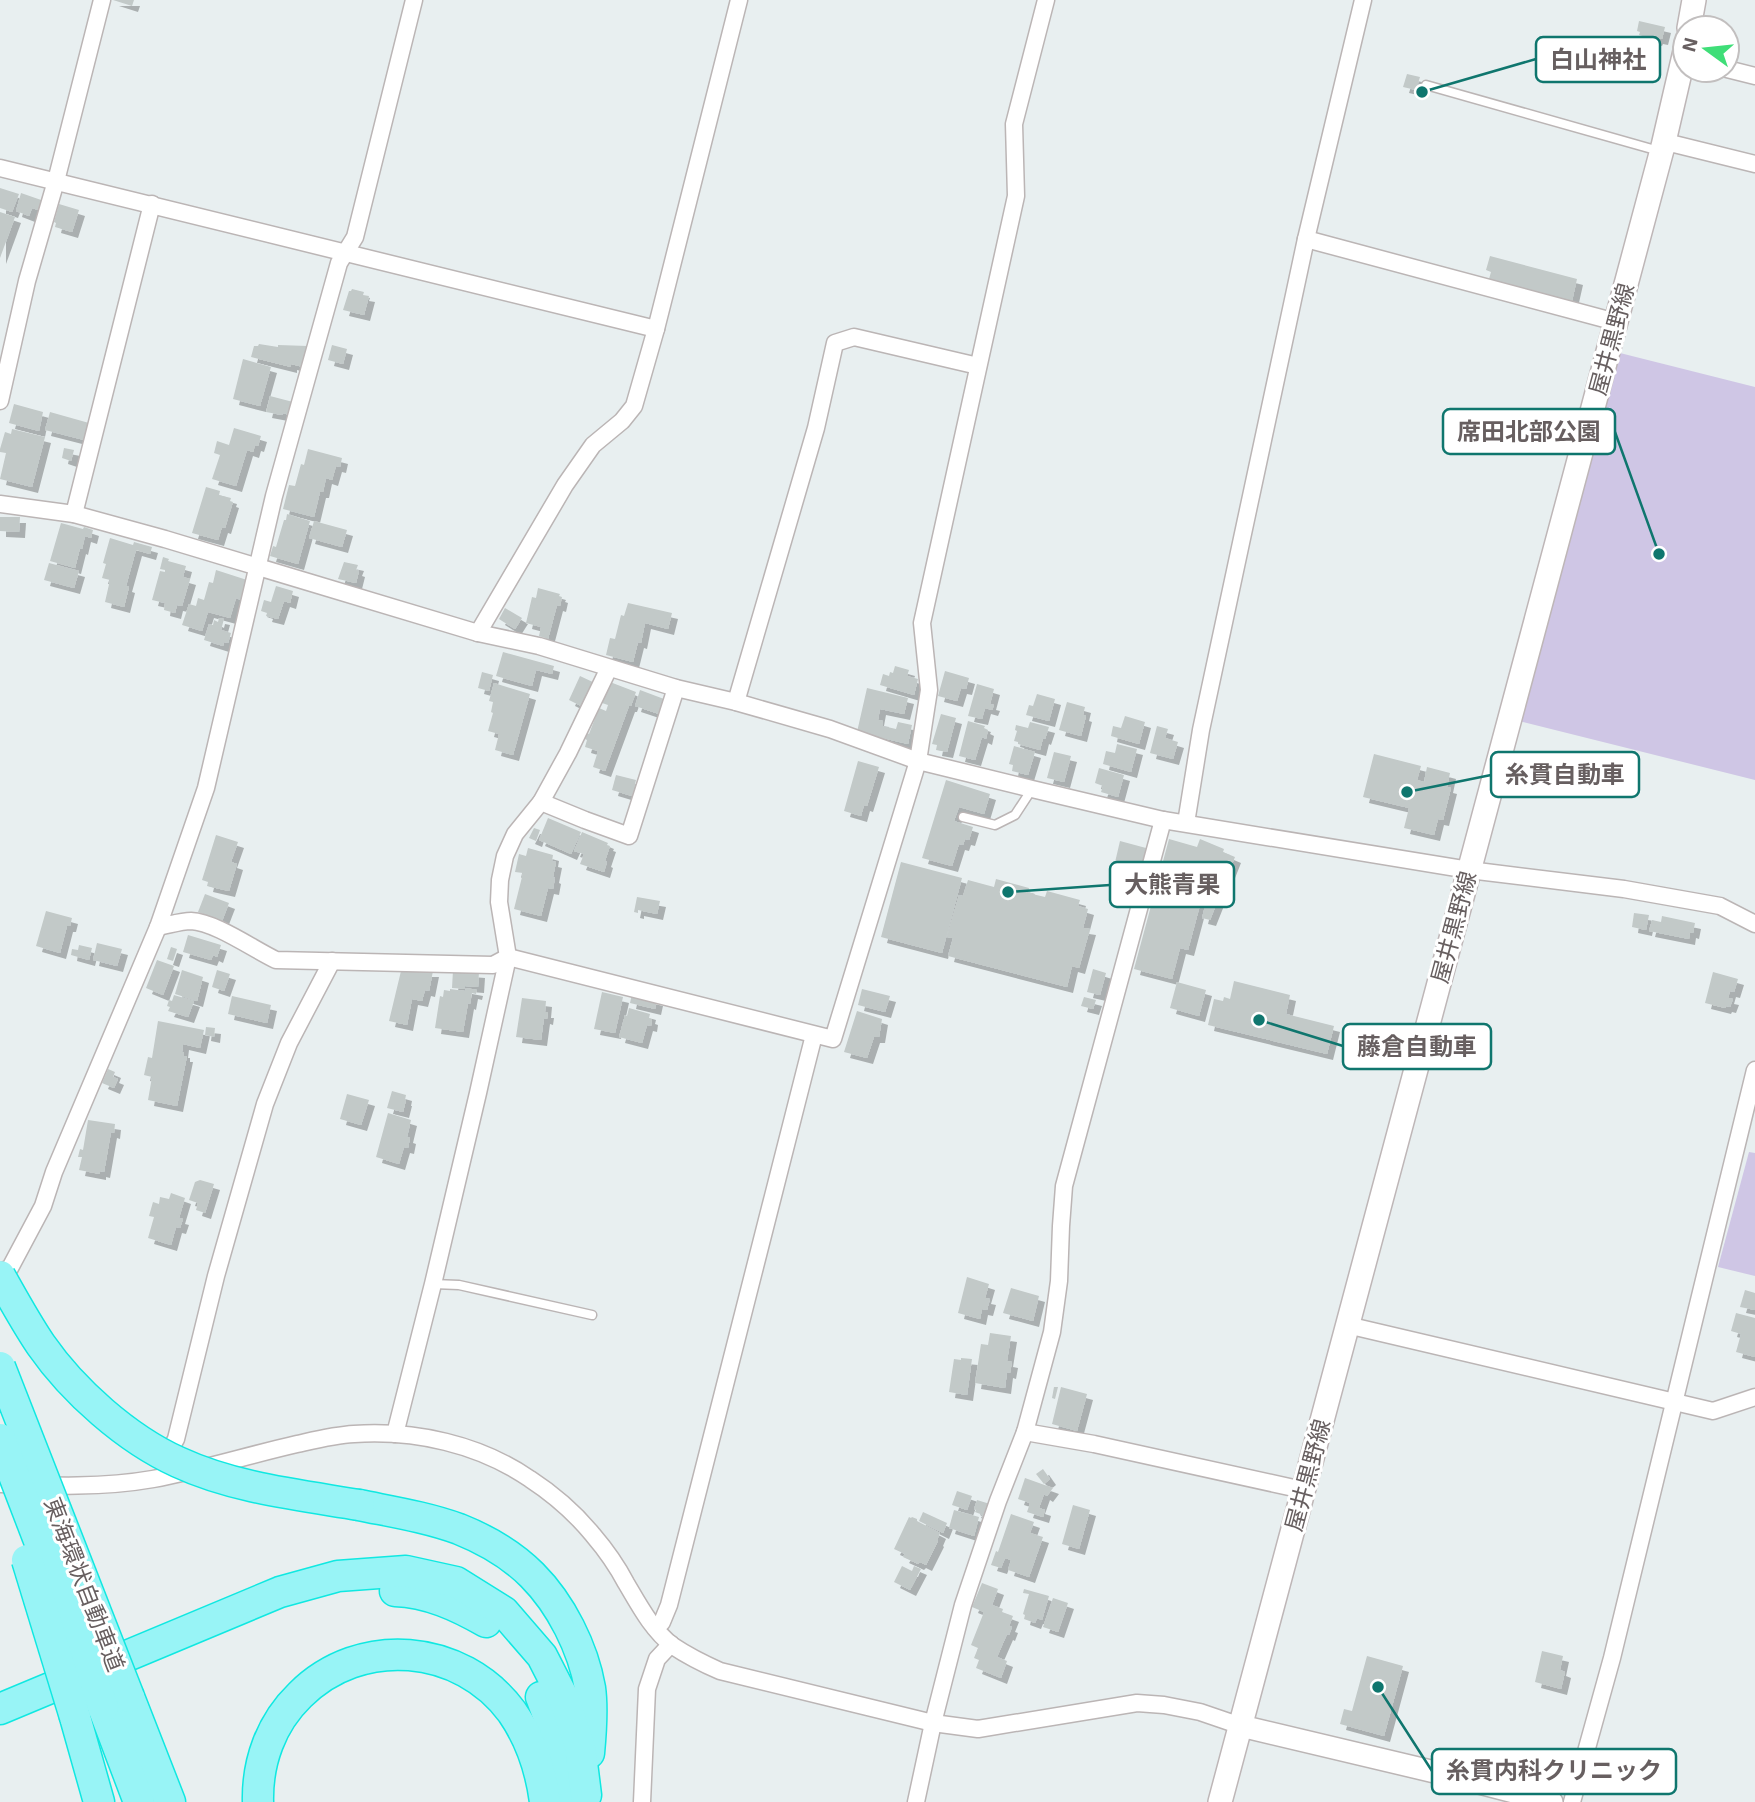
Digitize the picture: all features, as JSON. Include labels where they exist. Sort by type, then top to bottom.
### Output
[{"type":"highway","points":[[0,1274],[41,1345],[69,1380],[101,1411],[139,1440],[178,1462],[225,1478],[275,1491],[421,1517],[461,1530],[499,1549],[531,1574],[559,1610],[581,1651],[590,1690],[591,1732],[577,1799]]},
{"type":"highway","name":"東海環状自動車道","points":[[0,1367],[102,1707],[170,1802]]},
{"type":"highway","name":"東海環状自動車道","points":[[0,1439],[139,1802]]},
{"type":"highway","points":[[0,1471],[102,1707],[99,1802]]},
{"type":"highway","points":[[0,1709],[280,1592],[338,1576],[406,1571],[456,1582],[504,1612],[542,1656],[564,1699],[580,1747],[577,1799]]},
{"type":"highway","points":[[0,1730],[317,1599],[361,1590],[410,1592],[457,1605],[497,1628],[534,1677],[554,1731],[561,1776],[577,1799]]},
{"type":"highway","points":[[258,1802],[262,1759],[274,1730],[289,1706],[309,1686],[335,1669],[365,1658],[393,1654],[421,1656],[448,1664],[472,1675],[493,1692],[511,1712],[526,1737],[535,1759],[545,1802]]},
{"type":"main road","name":"屋井黒野線","points":[[1220,1802],[1678,84]]},
{"type":"street","points":[[0,401],[27,281],[56,181],[102,0]]},
{"type":"street","points":[[0,1274],[10,1268],[43,1206],[54,1172],[159,927],[206,788],[274,496],[339,263],[355,237],[414,0]]},
{"type":"street","points":[[478,633],[565,485],[593,445],[622,421],[635,406],[739,0]]},
{"type":"street","points":[[159,927],[191,921],[216,927],[276,960],[493,965],[508,957],[833,1040],[918,761],[929,690],[922,623],[1016,196],[1014,124],[1046,0]]},
{"type":"street","points":[[1186,824],[1200,730],[1306,239],[1363,0]]},
{"type":"street","points":[[1663,146],[1674,144],[1755,164]]},
{"type":"street","points":[[0,168],[656,329]]},
{"type":"street","points":[[74,514],[152,204]]},
{"type":"street","points":[[1306,239],[1616,322]]},
{"type":"street","points":[[736,702],[817,428],[835,343],[854,337],[978,366]]},
{"type":"street","points":[[0,504],[74,514],[165,539],[478,633],[539,646],[676,688],[830,729],[918,761],[1031,789],[1186,824],[1469,870],[1624,889],[1720,906],[1755,924]]},
{"type":"street","points":[[395,1434],[433,1284],[508,957],[499,902],[505,856],[515,834],[541,802],[568,754],[609,668]]},
{"type":"street","points":[[541,802],[629,836],[676,688]]},
{"type":"street","points":[[916,1802],[963,1605],[998,1501],[1025,1432],[1052,1332],[1059,1281],[1064,1186],[1163,820]]},
{"type":"street","points":[[154,1479],[176,1439],[216,1276],[265,1104],[289,1043],[332,961]]},
{"type":"street","points":[[656,1628],[662,1622],[669,1605],[814,1035]]},
{"type":"street","points":[[1572,1802],[1612,1658],[1755,1070]]},
{"type":"street","points":[[1347,1325],[1713,1411],[1755,1398]]},
{"type":"street","points":[[1025,1432],[1094,1444],[1303,1490]]},
{"type":"street","points":[[0,1484],[108,1486],[154,1479],[320,1439],[353,1434],[395,1434],[444,1441],[503,1463],[552,1494],[593,1534],[648,1619],[671,1644],[720,1671],[933,1723],[978,1729],[1137,1703],[1164,1705],[1552,1802]]},
{"type":"street","points":[[642,1802],[647,1689],[657,1659],[671,1644]]},
{"type":"lane","points":[[1426,85],[1652,149],[1663,146]]},
{"type":"lane","points":[[963,817],[995,825],[1015,815],[1031,789]]},
{"type":"lane","points":[[433,1284],[459,1285],[592,1315]]},
{"type":"shaded area","points":[[1616,352],[1755,387],[1755,780],[1519,721]]},
{"type":"shaded area","points":[[1749,1152],[1755,1153],[1755,1276],[1718,1267]]},
{"type":"building","points":[[113,0],[134,0],[132,6]]},
{"type":"building","points":[[1639,21],[1665,27],[1662,39],[1639,35]]},
{"type":"building","points":[[1407,74],[1420,77],[1416,90],[1403,87]]},
{"type":"building","points":[[0,188],[19,194],[12,212],[0,208]]},
{"type":"building","points":[[21,193],[44,201],[41,211],[32,208],[29,216],[16,211]]},
{"type":"building","points":[[59,204],[79,210],[72,232],[55,227]]},
{"type":"building","points":[[0,212],[15,217],[0,258]]},
{"type":"building","points":[[1490,256],[1577,279],[1572,301],[1489,279],[1491,272],[1486,270]]},
{"type":"building","points":[[352,289],[369,296],[364,315],[343,310]]},
{"type":"building","points":[[259,344],[278,347],[308,346],[303,367],[291,364],[291,367],[251,357],[254,346]]},
{"type":"building","points":[[332,345],[347,349],[343,364],[328,360]]},
{"type":"building","points":[[243,359],[271,367],[260,406],[233,399]]},
{"type":"building","points":[[270,396],[293,402],[289,415],[266,412]]},
{"type":"building","points":[[14,404],[43,412],[39,431],[9,423]]},
{"type":"building","points":[[50,412],[89,423],[84,440],[45,430]]},
{"type":"building","points":[[234,428],[261,436],[253,452],[247,450],[236,486],[212,479],[220,455],[214,453],[217,441],[229,445]]},
{"type":"building","points":[[12,429],[45,437],[32,487],[0,479],[6,453],[0,452],[0,449],[5,432],[11,434]]},
{"type":"building","points":[[64,448],[74,450],[71,461],[62,458]]},
{"type":"building","points":[[308,449],[342,458],[340,467],[336,466],[332,480],[326,478],[314,517],[283,509],[289,485],[295,486]]},
{"type":"building","points":[[206,487],[220,491],[219,495],[231,498],[230,501],[233,502],[225,528],[222,527],[218,540],[192,533]]},
{"type":"building","points":[[287,514],[310,521],[298,564],[270,556],[273,546],[276,547]]},
{"type":"building","points":[[0,517],[20,517],[19,532],[0,531]]},
{"type":"building","points":[[314,521],[347,530],[342,547],[309,538]]},
{"type":"building","points":[[61,523],[93,530],[91,538],[85,536],[75,568],[50,561]]},
{"type":"building","points":[[110,538],[152,547],[150,554],[136,550],[126,586],[129,587],[124,607],[105,602],[110,580],[102,578],[106,564],[103,563]]},
{"type":"building","points":[[163,557],[186,566],[183,577],[190,579],[182,606],[177,605],[175,613],[164,610],[165,603],[152,600],[160,571],[165,572],[160,569]]},
{"type":"building","points":[[344,562],[358,565],[356,583],[338,579]]},
{"type":"building","points":[[49,563],[79,571],[74,588],[44,580]]},
{"type":"building","points":[[216,570],[247,580],[241,600],[236,598],[230,618],[208,612],[202,631],[182,625],[189,604],[196,606],[198,598],[204,600]]},
{"type":"building","points":[[276,586],[293,591],[290,603],[284,601],[278,619],[266,616],[267,613],[261,611],[264,600],[271,602]]},
{"type":"building","points":[[538,588],[560,594],[562,597],[560,606],[557,605],[548,639],[539,636],[541,627],[526,623],[532,597],[536,598]]},
{"type":"building","points":[[628,603],[672,613],[668,629],[645,623],[633,662],[606,655],[610,638],[615,639],[621,615],[624,616]]},
{"type":"building","points":[[505,608],[522,618],[515,629],[499,619]]},
{"type":"building","points":[[219,618],[224,619],[221,630],[231,633],[228,643],[224,642],[223,646],[204,640],[209,624],[213,625],[214,620],[218,622]]},
{"type":"building","points":[[503,652],[554,666],[552,674],[536,670],[532,686],[496,676]]},
{"type":"building","points":[[895,666],[909,670],[907,676],[918,679],[914,695],[880,685],[883,674],[889,676]]},
{"type":"building","points":[[945,671],[969,678],[966,689],[961,688],[957,701],[938,696]]},
{"type":"building","points":[[482,672],[493,675],[489,691],[478,688]]},
{"type":"building","points":[[580,676],[597,684],[585,708],[569,700]]},
{"type":"building","points":[[610,682],[636,692],[605,771],[593,767],[598,751],[585,747],[585,739],[599,708],[606,711],[608,705],[602,703]]},
{"type":"building","points":[[494,683],[530,694],[513,755],[495,750],[499,734],[488,731],[493,713],[493,702],[489,701]]},
{"type":"building","points":[[977,684],[994,689],[990,704],[994,705],[992,710],[985,708],[982,719],[968,716]]},
{"type":"building","points":[[867,688],[908,698],[904,714],[880,709],[878,720],[883,721],[883,726],[896,729],[898,722],[912,725],[908,744],[857,732]]},
{"type":"building","points":[[640,690],[664,699],[659,714],[635,706]]},
{"type":"building","points":[[1037,694],[1055,699],[1049,721],[1026,715]]},
{"type":"building","points":[[1067,702],[1085,707],[1083,715],[1086,716],[1081,736],[1059,730]]},
{"type":"building","points":[[941,714],[956,718],[947,752],[936,750],[937,745],[932,744]]},
{"type":"building","points":[[1125,716],[1145,722],[1139,744],[1111,736],[1113,726],[1121,728]]},
{"type":"building","points":[[968,721],[985,726],[988,730],[986,739],[982,737],[975,760],[959,756]]},
{"type":"building","points":[[1030,722],[1049,727],[1040,750],[1014,741],[1016,725],[1028,728]]},
{"type":"building","points":[[1157,726],[1168,729],[1165,738],[1178,742],[1173,759],[1150,753]]},
{"type":"building","points":[[1117,744],[1137,749],[1131,772],[1103,764],[1106,751],[1115,753]]},
{"type":"building","points":[[1014,746],[1035,752],[1028,775],[1012,771],[1013,765],[1009,764]]},
{"type":"building","points":[[1054,752],[1071,756],[1064,782],[1047,778]]},
{"type":"building","points":[[1374,754],[1421,766],[1417,780],[1424,782],[1427,767],[1450,773],[1447,787],[1451,788],[1443,820],[1438,819],[1434,835],[1404,828],[1409,808],[1363,797]]},
{"type":"building","points":[[858,761],[879,767],[867,806],[864,805],[861,816],[844,811]]},
{"type":"building","points":[[1099,768],[1124,775],[1118,797],[1101,792],[1103,786],[1095,783]]},
{"type":"building","points":[[616,775],[636,780],[632,796],[612,790]]},
{"type":"building","points":[[946,780],[990,794],[984,814],[959,807],[954,821],[973,827],[969,840],[965,839],[963,845],[959,844],[952,866],[922,858]]},
{"type":"building","points":[[548,818],[581,832],[571,854],[539,840]]},
{"type":"building","points":[[534,828],[540,830],[536,841],[529,838]]},
{"type":"building","points":[[582,832],[610,846],[604,872],[580,864],[584,854],[574,851]]},
{"type":"building","points":[[216,835],[238,842],[231,862],[237,864],[229,891],[207,886],[208,882],[202,880]]},
{"type":"building","points":[[1169,839],[1197,847],[1200,839],[1235,857],[1210,920],[1202,918],[1205,906],[1200,905],[1188,950],[1180,948],[1172,979],[1134,969]]},
{"type":"building","points":[[1120,841],[1146,848],[1137,882],[1112,875]]},
{"type":"building","points":[[528,848],[553,855],[552,861],[556,862],[553,889],[548,888],[541,916],[514,909],[523,873],[515,872],[519,854],[526,856]]},
{"type":"building","points":[[901,862],[962,878],[942,953],[881,937]]},
{"type":"building","points":[[996,879],[1029,888],[1028,893],[1045,897],[1047,891],[1080,900],[1078,906],[1088,909],[1083,928],[1090,929],[1079,968],[1072,966],[1067,987],[948,956],[953,938],[947,937],[959,895],[963,896],[968,880],[994,887]]},
{"type":"building","points":[[205,894],[229,903],[222,921],[198,912]]},
{"type":"building","points":[[637,897],[660,901],[657,914],[638,910],[638,913],[634,912]]},
{"type":"building","points":[[46,911],[72,918],[70,926],[67,926],[60,953],[36,946]]},
{"type":"building","points":[[1634,913],[1649,915],[1646,930],[1632,927]]},
{"type":"building","points":[[1662,916],[1695,923],[1689,939],[1649,931],[1652,920],[1661,922]]},
{"type":"building","points":[[188,935],[221,945],[217,957],[213,955],[211,960],[183,952]]},
{"type":"building","points":[[97,943],[122,949],[117,966],[93,960]]},
{"type":"building","points":[[79,945],[92,948],[89,960],[71,955],[72,949],[78,950]]},
{"type":"building","points":[[171,947],[177,949],[173,961],[167,959]]},
{"type":"building","points":[[157,960],[174,966],[163,995],[146,988]]},
{"type":"building","points":[[1093,969],[1106,973],[1100,995],[1087,992]]},
{"type":"building","points":[[182,970],[203,977],[197,1001],[175,994]]},
{"type":"building","points":[[217,970],[230,974],[224,991],[212,987]]},
{"type":"building","points":[[453,970],[479,972],[478,987],[452,988]]},
{"type":"building","points":[[401,971],[433,971],[429,991],[425,990],[422,1001],[412,999],[407,1025],[389,1021]]},
{"type":"building","points":[[1713,972],[1738,979],[1734,992],[1730,991],[1728,998],[1733,999],[1730,1007],[1705,1003]]},
{"type":"building","points":[[1234,981],[1290,995],[1286,1014],[1334,1026],[1327,1054],[1208,1025],[1214,999],[1230,999]]},
{"type":"building","points":[[1177,982],[1206,990],[1199,1016],[1170,1008]]},
{"type":"building","points":[[466,988],[477,990],[476,994],[472,993],[470,1004],[468,1003],[463,1032],[435,1028],[440,996],[443,997],[444,990],[465,991]]},
{"type":"building","points":[[862,989],[890,996],[885,1012],[858,1005]]},
{"type":"building","points":[[602,992],[623,997],[615,1033],[594,1029]]},
{"type":"building","points":[[632,994],[657,1000],[655,1009],[630,1003]]},
{"type":"building","points":[[174,995],[194,1001],[188,1017],[168,1011],[169,1000],[172,1001]]},
{"type":"building","points":[[232,996],[271,1005],[267,1023],[228,1014]]},
{"type":"building","points":[[1084,997],[1096,1000],[1093,1009],[1081,1006]]},
{"type":"building","points":[[522,998],[546,1001],[545,1012],[548,1012],[547,1019],[544,1018],[541,1040],[516,1037]]},
{"type":"building","points":[[629,1008],[650,1014],[649,1018],[652,1019],[651,1026],[647,1025],[642,1043],[619,1037]]},
{"type":"building","points":[[857,1011],[882,1019],[879,1037],[874,1037],[867,1058],[844,1052]]},
{"type":"building","points":[[158,1021],[204,1030],[200,1048],[183,1044],[182,1052],[187,1056],[177,1106],[148,1100],[152,1077],[144,1075],[148,1057],[152,1058]]},
{"type":"building","points":[[206,1027],[215,1028],[214,1037],[205,1035]]},
{"type":"building","points":[[108,1069],[115,1072],[113,1077],[118,1079],[114,1088],[102,1083]]},
{"type":"building","points":[[392,1091],[406,1095],[403,1112],[387,1108]]},
{"type":"building","points":[[347,1094],[369,1100],[361,1125],[340,1119]]},
{"type":"building","points":[[388,1113],[411,1120],[407,1137],[410,1138],[408,1148],[404,1147],[399,1164],[376,1157]]},
{"type":"building","points":[[88,1120],[115,1124],[114,1133],[111,1132],[104,1172],[100,1171],[100,1174],[79,1170],[82,1157],[78,1157],[80,1149],[83,1150]]},
{"type":"building","points":[[200,1180],[214,1184],[205,1213],[196,1210],[198,1203],[189,1200],[195,1182]]},
{"type":"building","points":[[171,1193],[185,1198],[179,1218],[183,1219],[180,1228],[176,1227],[171,1245],[148,1238],[154,1217],[149,1216],[153,1202],[159,1204],[160,1197],[169,1199]]},
{"type":"building","points":[[967,1277],[989,1284],[985,1298],[990,1299],[987,1310],[982,1309],[980,1319],[958,1313]]},
{"type":"building","points":[[1011,1288],[1039,1296],[1033,1321],[1003,1313]]},
{"type":"building","points":[[1745,1290],[1755,1293],[1755,1310],[1740,1307]]},
{"type":"building","points":[[1736,1313],[1755,1318],[1755,1357],[1736,1352],[1741,1334],[1731,1331]]},
{"type":"building","points":[[990,1333],[1011,1336],[1007,1361],[1012,1362],[1010,1373],[1007,1372],[1005,1388],[975,1383],[981,1344],[988,1345]]},
{"type":"building","points":[[954,1359],[972,1359],[967,1395],[949,1392]]},
{"type":"building","points":[[1054,1387],[1058,1387],[1055,1399],[1052,1398]]},
{"type":"building","points":[[1061,1387],[1087,1394],[1077,1431],[1052,1424]]},
{"type":"building","points":[[1043,1469],[1050,1479],[1044,1484],[1036,1474]]},
{"type":"building","points":[[1025,1478],[1053,1488],[1047,1496],[1044,1494],[1039,1508],[1045,1510],[1043,1517],[1027,1512],[1030,1503],[1018,1499]]},
{"type":"building","points":[[957,1491],[972,1496],[967,1510],[952,1505]]},
{"type":"building","points":[[977,1500],[990,1504],[985,1518],[975,1512]]},
{"type":"building","points":[[1073,1505],[1090,1510],[1079,1549],[1062,1544]]},
{"type":"building","points":[[954,1510],[979,1517],[974,1536],[949,1528]]},
{"type":"building","points":[[923,1512],[947,1523],[943,1533],[919,1521]]},
{"type":"building","points":[[1011,1514],[1034,1522],[1030,1533],[1043,1537],[1029,1577],[1008,1570],[1011,1560],[1005,1558],[1001,1568],[991,1565]]},
{"type":"building","points":[[909,1517],[940,1533],[926,1565],[903,1557],[905,1554],[894,1549]]},
{"type":"building","points":[[902,1566],[912,1571],[914,1566],[921,1569],[910,1590],[894,1582]]},
{"type":"building","points":[[982,1583],[998,1589],[992,1605],[1013,1616],[1009,1635],[1007,1634],[997,1657],[1007,1661],[1001,1678],[976,1668],[979,1660],[974,1658],[978,1648],[971,1645],[984,1612],[972,1607]]},
{"type":"building","points":[[1024,1589],[1049,1596],[1042,1620],[1037,1618],[1035,1623],[1024,1619],[1029,1594],[1023,1593]]},
{"type":"building","points":[[1053,1598],[1068,1603],[1058,1632],[1043,1627]]},
{"type":"building","points":[[1542,1651],[1563,1656],[1560,1670],[1565,1672],[1561,1689],[1535,1682]]},
{"type":"building","points":[[1367,1656],[1403,1666],[1384,1736],[1340,1724],[1344,1709],[1352,1711]]},
{"type":"place","name":"白山神社","points":[[1422,92]]},
{"type":"place","name":"席田北部公園","points":[[1659,554]]},
{"type":"place","name":"糸貫自動車","points":[[1407,792]]},
{"type":"place","name":"大熊青果","points":[[1008,892]]},
{"type":"place","name":"藤倉自動車","points":[[1259,1020]]},
{"type":"place","name":"糸貫内科クリニック","points":[[1378,1687]]}]
